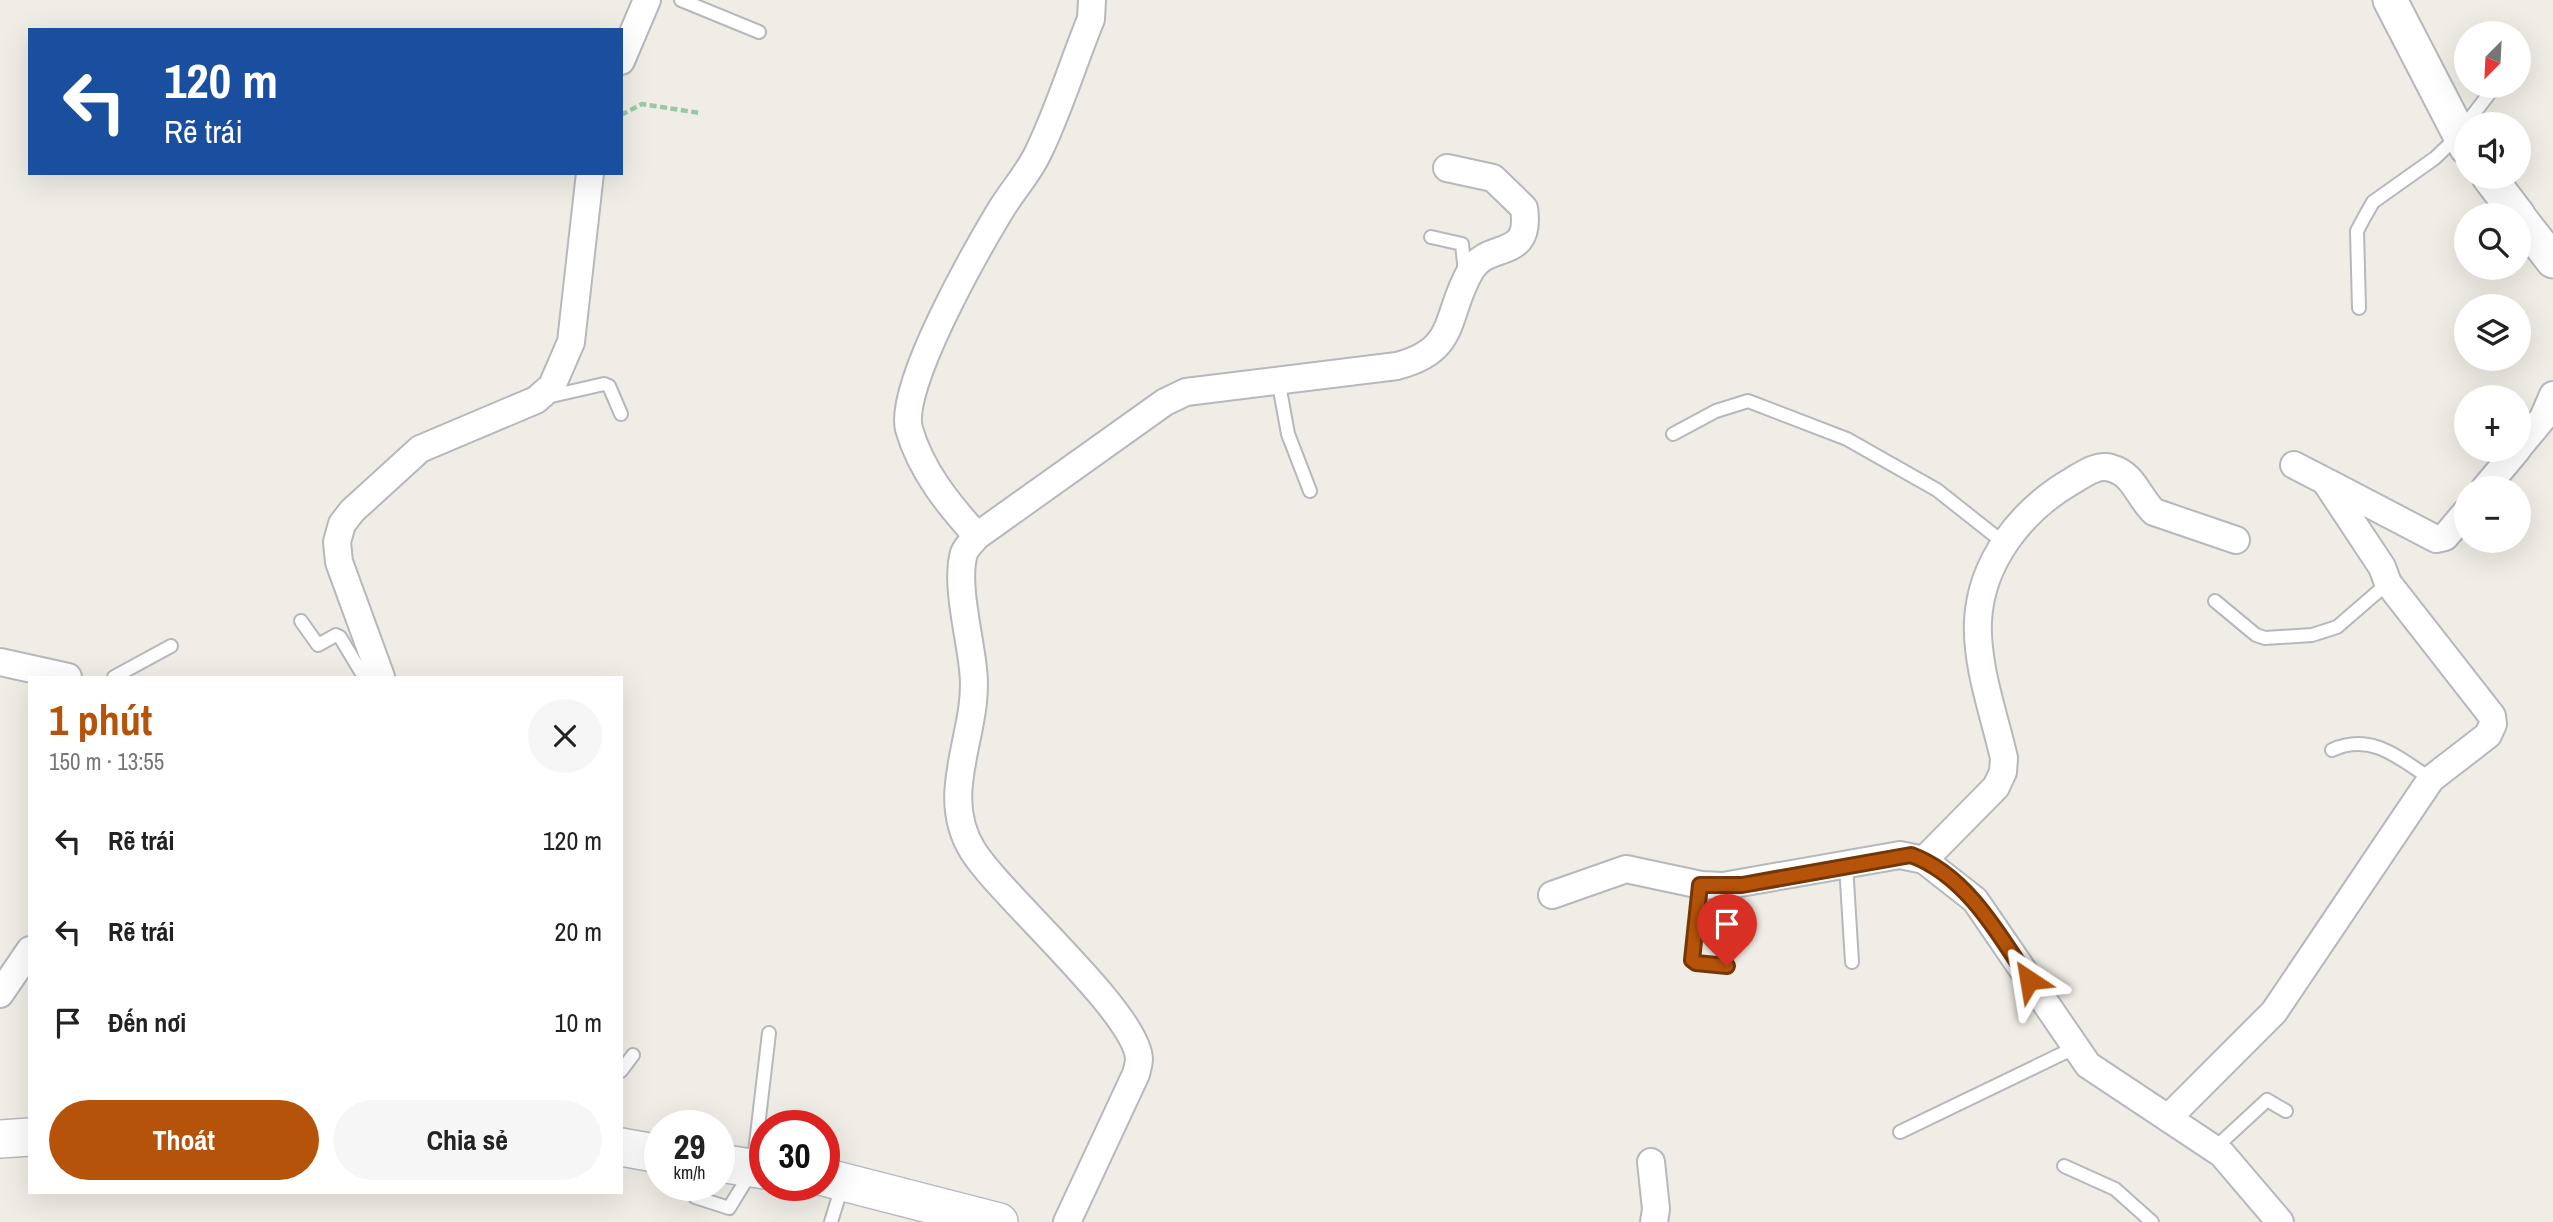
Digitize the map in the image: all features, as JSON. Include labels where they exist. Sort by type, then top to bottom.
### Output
[{"type":"main road","points":[[0,1139],[28,1137]]},
{"type":"main road","points":[[623,1147],[644,1151]]},
{"type":"main road","points":[[840,1181],[977,1219]]},
{"type":"street","points":[[623,56],[647,0]]},
{"type":"street","points":[[977,536],[941,497],[909,428],[910,396],[928,349],[959,289],[1001,211],[1039,151],[1091,19],[1092,0]]},
{"type":"street","points":[[2390,0],[2454,115]]},
{"type":"street","points":[[1067,1222],[1136,1074],[1139,1058],[1131,1036],[1109,1005],[974,852],[959,820],[957,786],[974,674],[961,570],[965,550],[977,536],[1164,402],[1198,389],[1397,366],[1419,360],[1436,348],[1448,330],[1472,268],[1482,260],[1512,248],[1521,240],[1525,230],[1524,208],[1493,178],[1447,167]]},
{"type":"street","points":[[381,676],[339,562],[337,542],[342,524],[352,511],[420,449],[536,400],[552,386],[564,366],[571,342],[590,175]]},
{"type":"street","points":[[2497,189],[2509,203]]},
{"type":"street","points":[[2531,232],[2553,261]]},
{"type":"street","points":[[2531,433],[2543,418],[2553,395]]},
{"type":"street","points":[[2495,476],[2507,462]]},
{"type":"street","points":[[2294,465],[2436,539],[2445,537],[2454,526]]},
{"type":"street","points":[[1924,860],[1996,787],[2003,772],[2004,758],[1979,647],[1978,620],[1982,592],[1991,567],[2004,544],[2033,509],[2052,492],[2093,469],[2108,467],[2121,471],[2132,480],[2154,512],[2236,540]]},
{"type":"street","points":[[2168,1118],[2280,1004],[2431,779],[2488,735],[2493,724],[2492,716],[2388,583],[2382,567],[2325,481]]},
{"type":"street","points":[[0,662],[63,676]]},
{"type":"street","points":[[1552,895],[1626,869],[1700,885],[1742,885],[1900,855],[1924,860],[1985,912],[2074,1048],[2105,1079],[2215,1148],[2280,1222]]},
{"type":"street","points":[[0,994],[28,953]]},
{"type":"street","points":[[1651,1162],[1654,1222]]},
{"type":"lane","points":[[681,0],[759,33]]},
{"type":"lane","points":[[2359,308],[2357,231],[2365,216],[2373,202],[2454,142]]},
{"type":"lane","points":[[1431,237],[1462,244],[1465,284]]},
{"type":"lane","points":[[1278,379],[1287,434],[1310,491]]},
{"type":"lane","points":[[536,400],[604,384],[609,386],[621,414]]},
{"type":"lane","points":[[1673,434],[1716,411],[1748,401],[1847,439],[1937,490],[2004,544]]},
{"type":"lane","points":[[2215,601],[2256,635],[2265,638],[2312,635],[2337,627],[2388,583]]},
{"type":"lane","points":[[301,621],[318,645],[336,635],[340,637],[363,676]]},
{"type":"lane","points":[[116,676],[171,646]]},
{"type":"lane","points":[[2332,750],[2350,742],[2387,750],[2431,779]]},
{"type":"lane","points":[[1846,865],[1852,962]]},
{"type":"lane","points":[[1700,885],[1692,960],[1696,963],[1727,966]]},
{"type":"lane","points":[[735,1194],[746,1167],[769,1033]]},
{"type":"lane","points":[[1900,1132],[2074,1048]]},
{"type":"lane","points":[[623,1068],[633,1055]]},
{"type":"lane","points":[[2215,1148],[2267,1100],[2286,1111]]},
{"type":"lane","points":[[2064,1166],[2115,1189],[2152,1222]]},
{"type":"lane","points":[[707,1201],[729,1208],[732,1201]]},
{"type":"lane","points":[[831,1222],[832,1201]]},
{"type":"path","points":[[623,114],[642,104],[700,113]]},
{"type":"route","points":[[1727,966],[1696,963],[1692,960],[1690,953],[1700,885],[1742,885],[1911,855],[1924,860],[1975,900],[2029,980]]}]
